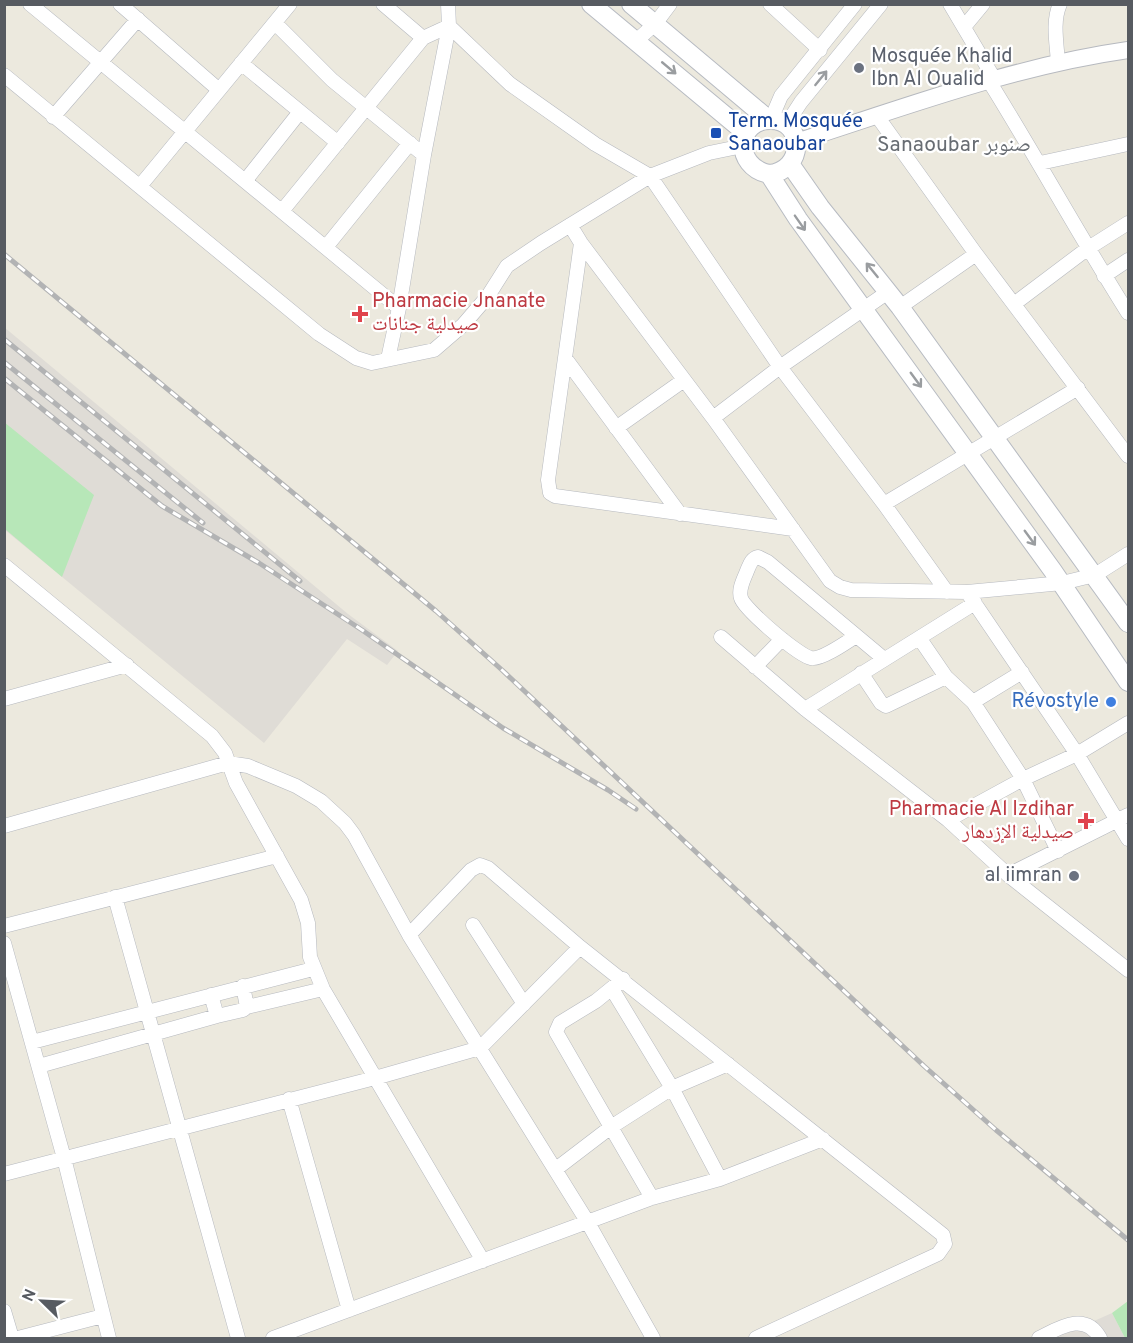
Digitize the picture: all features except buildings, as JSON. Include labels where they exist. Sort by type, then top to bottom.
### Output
[{"type":"main road","points":[[591,4],[636,41],[744,140]]},
{"type":"main road","points":[[631,4],[776,121],[791,129],[796,142],[794,157],[790,164],[781,171],[769,174],[753,168],[744,154],[744,140],[756,123],[776,121]]},
{"type":"main road","points":[[790,164],[820,207],[900,307],[1128,623]]},
{"type":"main road","points":[[769,174],[798,219],[1062,584],[1128,682]]},
{"type":"street","points":[[30,4],[399,308]]},
{"type":"street","points":[[120,4],[219,90]]},
{"type":"street","points":[[140,186],[290,4]]},
{"type":"street","points":[[383,4],[423,38]]},
{"type":"street","points":[[388,359],[449,26],[448,4]]},
{"type":"street","points":[[636,41],[655,24],[670,4]]},
{"type":"street","points":[[770,4],[820,50]]},
{"type":"street","points":[[776,121],[775,110],[781,96],[855,4]]},
{"type":"street","points":[[776,121],[801,102],[881,4]]},
{"type":"street","points":[[950,4],[1087,249],[1128,314]]},
{"type":"street","points":[[964,27],[983,4]]},
{"type":"street","points":[[1058,63],[1056,13],[1060,4]]},
{"type":"street","points":[[53,117],[138,19]]},
{"type":"street","points":[[274,23],[364,109],[424,155]]},
{"type":"street","points":[[282,211],[423,38],[449,26]]},
{"type":"street","points":[[449,26],[510,84],[594,144],[650,176],[780,367],[884,504],[947,592]]},
{"type":"street","points":[[796,142],[992,80],[1058,63],[1128,50]]},
{"type":"street","points":[[241,63],[338,143]]},
{"type":"street","points":[[4,75],[320,334],[356,358],[372,363],[434,350],[463,325],[488,296],[507,266],[650,176],[744,140]]},
{"type":"street","points":[[244,181],[299,112]]},
{"type":"street","points":[[877,116],[976,254],[1128,456]]},
{"type":"street","points":[[326,247],[410,143]]},
{"type":"street","points":[[1040,163],[1128,144]]},
{"type":"street","points":[[1014,304],[1087,249],[1128,223]]},
{"type":"street","points":[[570,225],[830,581],[840,587],[851,590],[947,592],[971,597],[1062,584],[1095,575],[1128,555]]},
{"type":"street","points":[[581,243],[548,480],[550,493],[555,496],[793,529]]},
{"type":"street","points":[[900,307],[976,254]]},
{"type":"street","points":[[1104,276],[1128,260]]},
{"type":"street","points":[[713,418],[780,367],[888,292]]},
{"type":"street","points":[[565,358],[680,514]]},
{"type":"street","points":[[616,428],[684,381]]},
{"type":"street","points":[[884,504],[1078,388]]},
{"type":"street","points":[[856,636],[819,658],[812,659],[782,639],[741,601],[742,584],[751,561],[758,557],[762,558],[884,658]]},
{"type":"street","points":[[4,565],[127,665],[220,745],[236,783],[305,910],[310,957],[322,989],[483,1262]]},
{"type":"street","points":[[809,596],[830,581]]},
{"type":"street","points":[[805,709],[884,658],[921,639],[971,597]]},
{"type":"street","points":[[971,597],[1123,818],[1128,839]]},
{"type":"street","points":[[721,637],[805,709],[948,820],[1008,875],[1127,967]]},
{"type":"street","points":[[755,667],[782,639]]},
{"type":"street","points":[[921,639],[946,677],[973,702],[1023,779],[1058,851]]},
{"type":"street","points":[[4,699],[127,665]]},
{"type":"street","points":[[973,702],[1022,672]]},
{"type":"street","points":[[861,673],[881,703],[886,706],[946,677]]},
{"type":"street","points":[[948,820],[1023,779],[1077,754],[1128,723]]},
{"type":"street","points":[[4,826],[228,763],[248,766],[296,786],[334,812],[354,836],[409,935],[556,1169],[653,1338]]},
{"type":"street","points":[[1008,875],[1123,818]]},
{"type":"street","points":[[4,926],[277,856]]},
{"type":"street","points":[[409,935],[471,870],[480,865],[488,868],[580,947],[943,1235],[945,1244],[938,1254],[756,1338]]},
{"type":"street","points":[[114,897],[238,1338]]},
{"type":"street","points":[[473,925],[524,1004]]},
{"type":"street","points":[[4,943],[64,1158],[109,1338]]},
{"type":"street","points":[[4,1174],[375,1078],[480,1048],[580,947]]},
{"type":"street","points":[[32,1042],[313,969]]},
{"type":"street","points":[[622,979],[580,1012],[560,1023],[556,1032],[652,1198]]},
{"type":"street","points":[[243,986],[247,1007]]},
{"type":"street","points":[[39,1066],[247,1007],[322,989]]},
{"type":"street","points":[[612,989],[672,1088],[720,1179]]},
{"type":"street","points":[[211,995],[217,1016]]},
{"type":"street","points":[[556,1169],[611,1127],[672,1088],[728,1064]]},
{"type":"street","points":[[289,1099],[349,1310]]},
{"type":"street","points":[[273,1338],[483,1262],[587,1221],[652,1198],[720,1179],[823,1139]]},
{"type":"street","points":[[4,1311],[12,1338]]},
{"type":"street","points":[[18,1338],[104,1316]]},
{"type":"street","points":[[1040,1338],[1066,1325],[1078,1323],[1089,1326],[1100,1338]]},
{"type":"shaded area","points":[[4,327],[348,614],[398,651],[387,665],[347,639],[264,743],[5,530]]},
{"type":"shaded area","points":[[1112,1313],[1125,1338],[1056,1338]]},
{"type":"green space","points":[[4,422],[94,495],[62,577],[5,529]]},
{"type":"green space","points":[[1128,1301],[1128,1338],[1125,1338],[1112,1313]]},
{"type":"railway","points":[[4,254],[436,611],[502,670],[924,1066],[996,1130],[1128,1240]]},
{"type":"railway","points":[[4,339],[300,581]]},
{"type":"railway","points":[[4,362],[203,523]]},
{"type":"railway","points":[[4,378],[162,506],[259,563],[362,630],[503,728],[636,809]]},
{"type":"place","name":"Mosquée Khalid Ibn Al Oualid","points":[[859,68]]},
{"type":"place","name":"Term. Mosquée Sanaoubar","points":[[716,133]]},
{"type":"place","name":"Pharmacie Jnanate صيدلية جنانات","points":[[360,314]]},
{"type":"place","name":"Révostyle","points":[[1111,702]]},
{"type":"place","name":"Pharmacie Al Izdihar صيدلية الإزدهار","points":[[1086,821]]},
{"type":"place","name":"al iimran","points":[[1074,876]]},
{"type":"district","name":"Sanaoubar صنوبر","points":[[954,145]]}]
